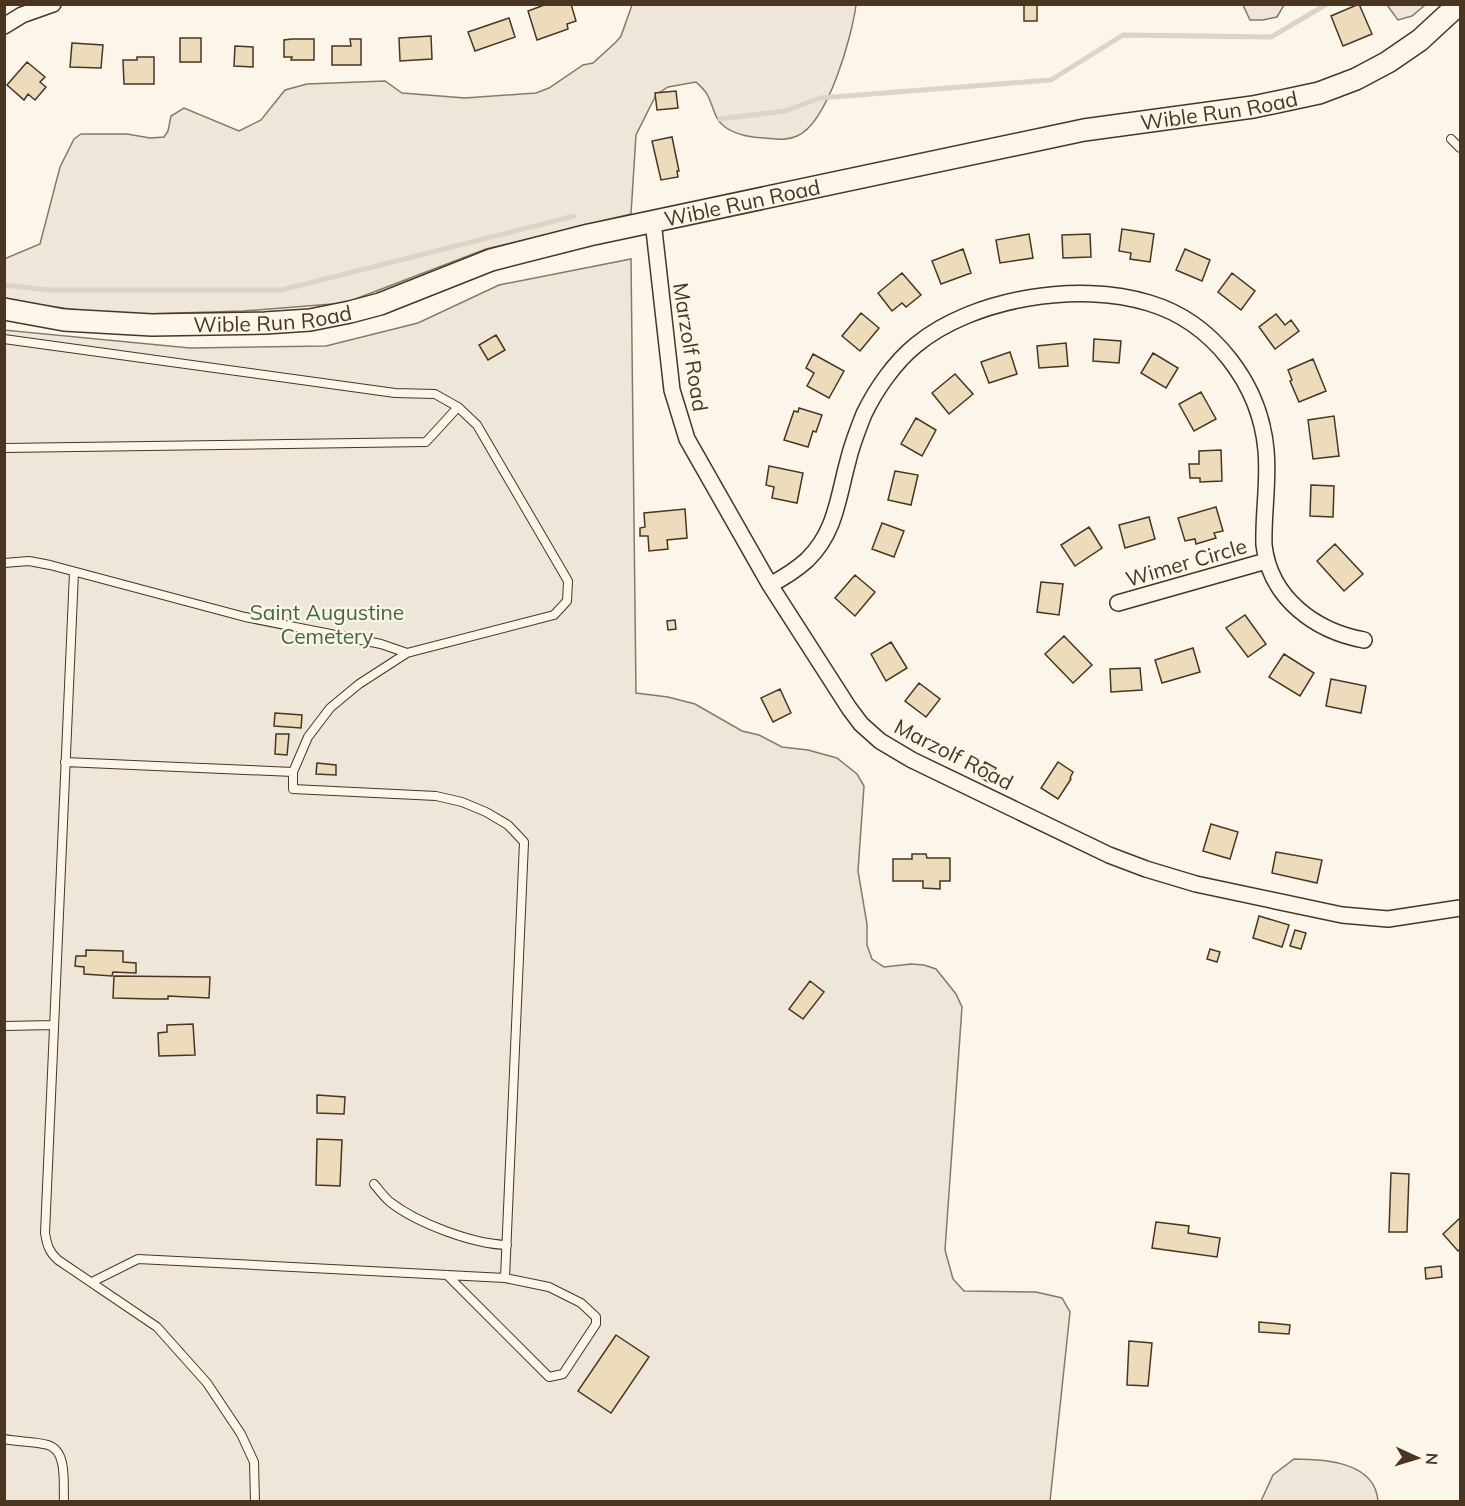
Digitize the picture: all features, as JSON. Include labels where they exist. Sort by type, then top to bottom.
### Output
[{"type":"street","points":[[4,26],[22,15],[53,4]]},
{"type":"street","name":"Wible Run Road","points":[[4,309],[64,320],[103,324],[242,324],[310,320],[350,312],[380,304],[491,260],[533,248],[1084,130],[1252,106],[1318,93],[1356,79],[1388,62],[1420,40],[1460,4]]},
{"type":"street","name":"Marzolf Road","points":[[653,221],[672,390],[687,439],[770,585],[849,708],[861,724],[880,741],[912,760],[1109,855],[1196,884],[1342,915],[1388,919],[1461,908]]},
{"type":"street","points":[[770,585],[792,573],[807,560],[826,535],[835,516],[847,463],[865,412],[880,385],[915,345],[966,316],[1017,300],[1046,296],[1113,295],[1158,305],[1176,312],[1194,324],[1224,352],[1241,374],[1263,427],[1266,451],[1263,527],[1266,561],[1281,591],[1305,615],[1334,633],[1364,640]]},
{"type":"street","name":"Wimer Circle","points":[[1118,603],[1266,561]]},
{"type":"lane","points":[[1451,139],[1461,148]]},
{"type":"lane","points":[[4,339],[395,393],[435,394],[458,407],[477,425],[568,580],[567,601],[554,615],[408,653],[359,684],[330,708],[308,737],[292,772],[293,789],[436,796],[462,802],[508,825],[524,842],[505,1278]]},
{"type":"lane","points":[[4,448],[426,442],[458,407]]},
{"type":"lane","points":[[4,563],[29,561],[245,618],[381,644],[408,653]]},
{"type":"lane","points":[[74,572],[45,1233],[47,1244],[51,1253],[58,1260],[157,1327],[207,1383],[241,1434],[254,1462],[255,1502]]},
{"type":"lane","points":[[65,762],[292,772]]},
{"type":"lane","points":[[4,1026],[54,1025]]},
{"type":"lane","points":[[374,1184],[390,1202],[435,1226],[489,1245],[507,1245]]},
{"type":"lane","points":[[92,1282],[138,1259],[505,1278],[549,1287],[581,1303],[596,1317],[596,1324],[563,1374],[549,1377],[447,1275]]},
{"type":"lane","points":[[4,1438],[47,1445],[55,1449],[62,1464],[64,1502]]},
{"type":"green space","points":[[632,5],[856,5],[844,57],[828,97],[808,128],[797,136],[789,139],[755,137],[729,130],[719,120],[707,94],[696,82],[668,87],[656,95],[636,135],[631,214],[486,249],[345,303],[243,311],[113,315],[5,300],[4,259],[40,244],[60,167],[74,139],[81,134],[164,137],[168,131],[171,116],[184,108],[239,131],[261,120],[285,90],[307,84],[385,81],[402,93],[465,98],[536,93],[549,88],[583,65],[593,63],[616,42],[621,36]]},
{"type":"green space","points":[[1243,5],[1284,5],[1277,17],[1250,20]]},
{"type":"green space","points":[[1387,5],[1425,5],[1412,16],[1398,20]]},
{"type":"green space","name":"Saint Augustine Cemetery","points":[[631,259],[636,693],[668,697],[695,704],[742,731],[759,735],[782,747],[808,750],[837,758],[857,774],[864,786],[858,871],[867,924],[867,945],[872,959],[884,967],[911,964],[936,969],[956,994],[962,1007],[945,1250],[953,1279],[964,1291],[1036,1292],[1062,1298],[1070,1312],[1050,1501],[5,1501],[4,330],[190,348],[326,346],[418,323],[499,285]]},
{"type":"green space","points":[[1294,1459],[1333,1462],[1358,1471],[1368,1478],[1375,1488],[1378,1501],[1261,1501],[1273,1475]]},
{"type":"building","points":[[547,4],[571,4],[576,21],[567,24],[568,29],[537,40],[528,11]]},
{"type":"building","points":[[1024,4],[1037,4],[1037,21],[1024,21]]},
{"type":"building","points":[[1359,4],[1372,34],[1343,46],[1331,16]]},
{"type":"building","points":[[509,18],[515,37],[475,51],[468,32]]},
{"type":"building","points":[[431,36],[432,59],[400,61],[399,38]]},
{"type":"building","points":[[180,38],[201,38],[201,62],[180,62]]},
{"type":"building","points":[[314,39],[314,60],[291,60],[292,57],[284,57],[284,40]]},
{"type":"building","points":[[350,39],[361,39],[361,65],[332,65],[332,46],[351,46]]},
{"type":"building","points":[[72,43],[103,45],[101,68],[70,67]]},
{"type":"building","points":[[235,46],[253,47],[253,67],[234,66]]},
{"type":"building","points":[[137,57],[154,57],[154,84],[124,84],[123,60],[137,60]]},
{"type":"building","points":[[27,62],[45,77],[40,82],[46,87],[35,100],[28,94],[24,100],[7,85]]},
{"type":"building","points":[[676,91],[678,108],[657,110],[655,93]]},
{"type":"building","points":[[672,137],[679,171],[677,171],[678,177],[661,180],[652,141]]},
{"type":"building","points":[[1122,229],[1154,234],[1150,262],[1130,259],[1131,253],[1119,251]]},
{"type":"building","points":[[1029,234],[1033,258],[1000,263],[996,240]]},
{"type":"building","points":[[1090,234],[1091,257],[1063,258],[1062,235]]},
{"type":"building","points":[[963,249],[971,273],[941,284],[932,261]]},
{"type":"building","points":[[1185,249],[1210,260],[1202,281],[1176,270]]},
{"type":"building","points":[[902,273],[921,295],[906,307],[902,303],[892,311],[878,293]]},
{"type":"building","points":[[1232,273],[1255,291],[1241,310],[1218,292]]},
{"type":"building","points":[[861,313],[879,328],[860,351],[842,336]]},
{"type":"building","points":[[1276,314],[1285,325],[1291,320],[1299,331],[1275,349],[1259,327]]},
{"type":"building","points":[[496,335],[505,350],[488,360],[479,345]]},
{"type":"building","points":[[1094,339],[1121,341],[1119,363],[1093,361]]},
{"type":"building","points":[[1066,343],[1068,366],[1039,368],[1037,346]]},
{"type":"building","points":[[1010,352],[1017,374],[989,383],[981,362]]},
{"type":"building","points":[[1153,353],[1178,368],[1166,388],[1141,373]]},
{"type":"building","points":[[813,354],[844,371],[829,398],[807,386],[814,373],[806,368]]},
{"type":"building","points":[[1313,359],[1326,391],[1299,402],[1288,370]]},
{"type":"building","points":[[955,374],[973,394],[949,414],[932,393]]},
{"type":"building","points":[[1201,392],[1216,419],[1194,431],[1179,404]]},
{"type":"building","points":[[799,408],[822,415],[816,432],[813,431],[808,447],[784,440],[794,411],[798,412]]},
{"type":"building","points":[[1334,416],[1339,456],[1313,459],[1308,420]]},
{"type":"building","points":[[916,418],[936,430],[922,456],[901,444]]},
{"type":"building","points":[[1221,450],[1222,481],[1200,482],[1200,478],[1190,478],[1189,464],[1199,464],[1199,451]]},
{"type":"building","points":[[769,466],[803,473],[797,503],[772,498],[774,487],[766,485]]},
{"type":"building","points":[[895,471],[918,475],[911,505],[888,500]]},
{"type":"building","points":[[1311,485],[1334,486],[1333,517],[1310,516]]},
{"type":"building","points":[[1216,507],[1223,531],[1214,533],[1216,538],[1196,544],[1195,539],[1185,541],[1178,518]]},
{"type":"building","points":[[685,509],[687,538],[667,540],[668,549],[649,551],[648,536],[640,536],[640,528],[645,527],[644,513]]},
{"type":"building","points":[[1149,517],[1155,539],[1125,548],[1119,525]]},
{"type":"building","points":[[882,523],[904,531],[894,557],[872,549]]},
{"type":"building","points":[[1089,527],[1102,548],[1075,566],[1061,545]]},
{"type":"building","points":[[1335,544],[1363,574],[1344,591],[1317,561]]},
{"type":"building","points":[[855,575],[875,592],[855,616],[835,598]]},
{"type":"building","points":[[1041,582],[1063,584],[1059,615],[1037,612]]},
{"type":"building","points":[[1245,615],[1266,644],[1248,657],[1226,628]]},
{"type":"building","points":[[675,620],[676,629],[668,630],[667,621]]},
{"type":"building","points":[[1064,636],[1092,665],[1073,683],[1045,654]]},
{"type":"building","points":[[891,642],[907,668],[886,681],[871,654]]},
{"type":"building","points":[[1193,648],[1200,672],[1162,683],[1155,660]]},
{"type":"building","points":[[1284,654],[1314,673],[1300,696],[1269,677]]},
{"type":"building","points":[[1140,668],[1142,690],[1111,692],[1110,669]]},
{"type":"building","points":[[1331,679],[1366,686],[1361,713],[1326,706]]},
{"type":"building","points":[[919,683],[940,699],[926,717],[905,701]]},
{"type":"building","points":[[780,689],[791,713],[773,722],[761,698]]},
{"type":"building","points":[[275,713],[302,715],[301,728],[274,726]]},
{"type":"building","points":[[276,734],[289,734],[287,755],[275,754]]},
{"type":"building","points":[[985,762],[996,768],[988,782],[978,776]]},
{"type":"building","points":[[1058,762],[1073,772],[1058,799],[1041,788]]},
{"type":"building","points":[[317,763],[336,765],[336,775],[316,774]]},
{"type":"building","points":[[1211,824],[1238,832],[1230,859],[1203,851]]},
{"type":"building","points":[[1276,852],[1322,860],[1317,883],[1272,873]]},
{"type":"building","points":[[912,854],[926,854],[927,858],[950,858],[950,881],[940,881],[940,889],[923,888],[923,881],[893,881],[893,859],[912,859]]},
{"type":"building","points":[[1259,916],[1289,925],[1282,947],[1253,938]]},
{"type":"building","points":[[1295,930],[1306,933],[1301,949],[1290,946]]},
{"type":"building","points":[[1210,949],[1220,952],[1217,962],[1207,959]]},
{"type":"building","points":[[86,950],[123,951],[123,962],[136,963],[136,973],[113,972],[112,976],[84,974],[84,967],[75,966],[76,956],[86,956]]},
{"type":"building","points":[[114,976],[210,977],[209,998],[168,996],[168,999],[113,998]]},
{"type":"building","points":[[810,981],[824,992],[803,1019],[789,1009]]},
{"type":"building","points":[[193,1024],[195,1055],[159,1056],[158,1033],[167,1032],[167,1025]]},
{"type":"building","points":[[317,1095],[345,1097],[344,1114],[317,1113]]},
{"type":"building","points":[[317,1139],[342,1140],[340,1186],[316,1185]]},
{"type":"building","points":[[1391,1173],[1409,1174],[1407,1232],[1389,1232]]},
{"type":"building","points":[[1460,1218],[1460,1249],[1458,1251],[1443,1234]]},
{"type":"building","points":[[1156,1222],[1189,1226],[1188,1233],[1220,1238],[1217,1257],[1152,1248]]},
{"type":"building","points":[[1441,1266],[1442,1277],[1426,1279],[1425,1268]]},
{"type":"building","points":[[1259,1322],[1290,1325],[1289,1334],[1259,1332]]},
{"type":"building","points":[[616,1335],[649,1357],[611,1413],[578,1391]]},
{"type":"building","points":[[1129,1341],[1152,1343],[1148,1386],[1127,1385]]},
{"type":"waterway","points":[[720,119],[785,111],[820,98],[1051,80],[1123,35],[1271,37],[1327,4]]},
{"type":"waterway","points":[[4,285],[49,290],[282,290],[574,216]]}]
